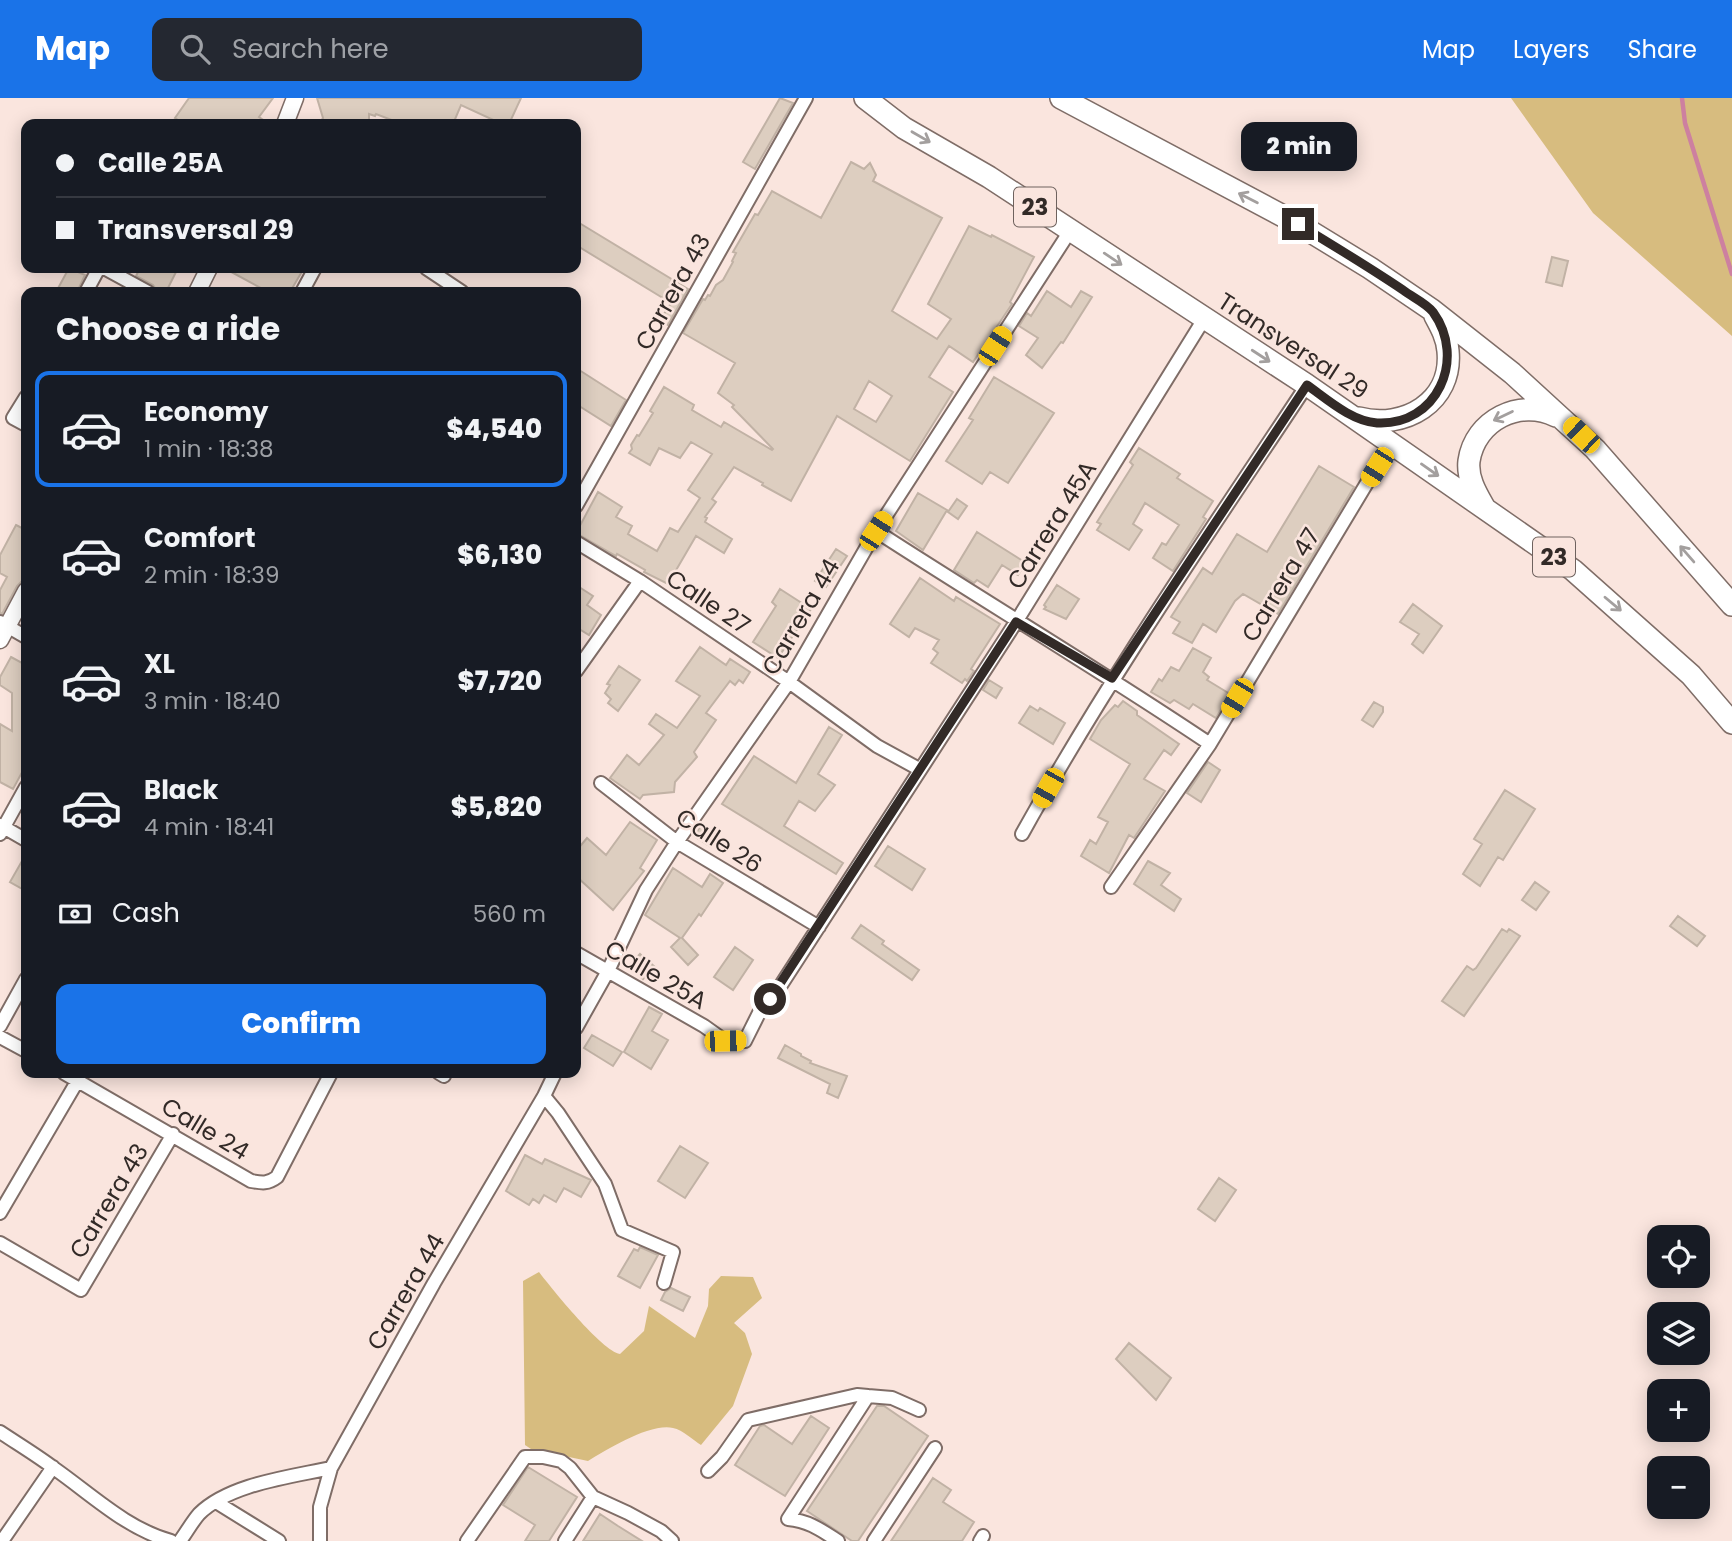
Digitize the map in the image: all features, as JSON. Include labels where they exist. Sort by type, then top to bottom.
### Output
[{"type":"highway","name":"Transversal 29","points":[[865,98],[904,128],[989,177],[1307,385],[1573,570],[1691,675],[1732,723]]},
{"type":"highway","points":[[1061,98],[1298,224],[1432,310],[1512,373],[1595,449],[1732,605]]},
{"type":"highway","points":[[1354,417],[1376,423],[1399,421],[1419,411],[1436,396],[1446,375],[1448,352],[1443,330],[1432,310]]},
{"type":"highway","points":[[1486,509],[1472,487],[1469,462],[1477,438],[1494,419],[1518,409],[1544,410],[1567,422]]},
{"type":"street","points":[[287,119],[295,98]]},
{"type":"street","name":"Carrera 43","points":[[581,497],[806,98]]},
{"type":"street","name":"Carrera 44","points":[[581,1019],[608,971],[646,890],[789,682],[876,531],[1070,231]]},
{"type":"street","points":[[112,273],[138,287]]},
{"type":"street","points":[[434,273],[454,287]]},
{"type":"street","name":"Carrera 45A","points":[[819,927],[1016,622],[1204,319]]},
{"type":"street","points":[[1022,834],[1112,678],[1307,385]]},
{"type":"street","points":[[21,405],[13,418],[21,422]]},
{"type":"street","name":"Carrera 47","points":[[1111,887],[1210,744],[1391,443]]},
{"type":"street","points":[[876,531],[1016,622],[1112,678],[1210,744]]},
{"type":"street","name":"Calle 27","points":[[581,545],[640,581],[789,682],[877,746],[919,769]]},
{"type":"street","points":[[581,664],[640,581]]},
{"type":"street","points":[[21,599],[2,630],[21,636]]},
{"type":"street","name":"Calle 26","points":[[601,783],[677,842],[819,927]]},
{"type":"street","points":[[21,795],[1,829],[21,838]]},
{"type":"street","name":"Calle 25A","points":[[581,956],[705,1026],[725,1041],[745,1041],[759,1013],[819,927]]},
{"type":"street","points":[[0,1026],[21,988]]},
{"type":"street","points":[[0,1037],[21,1048]]},
{"type":"street","name":"Calle 24","points":[[74,1078],[251,1181],[271,1182],[277,1177],[328,1078]]},
{"type":"street","name":"Carrera 44","points":[[320,1541],[320,1507],[331,1468],[553,1078]]},
{"type":"street","points":[[0,1213],[78,1080]]},
{"type":"street","points":[[544,1096],[605,1184],[622,1230],[673,1252],[664,1283]]},
{"type":"street","name":"Carrera 43","points":[[0,1243],[81,1290],[173,1134]]},
{"type":"street","points":[[708,1471],[722,1457],[748,1420],[857,1395],[892,1398],[919,1410]]},
{"type":"street","points":[[838,1541],[817,1526],[803,1520],[788,1519],[868,1396]]},
{"type":"street","points":[[0,1432],[53,1467],[124,1520],[151,1536],[171,1541]]},
{"type":"street","points":[[874,1541],[935,1448]]},
{"type":"street","points":[[467,1541],[525,1457],[543,1457],[561,1461],[593,1497],[661,1531],[670,1541]]},
{"type":"street","points":[[1,1540],[53,1467]]},
{"type":"street","points":[[180,1541],[199,1515],[216,1502],[244,1489],[331,1468]]},
{"type":"street","points":[[565,1541],[593,1497]]},
{"type":"street","points":[[216,1502],[279,1541]]},
{"type":"shaded area","points":[[1511,98],[1732,98],[1732,336],[1593,213]]},
{"type":"shaded area","points":[[539,1272],[590,1331],[620,1354],[644,1331],[649,1306],[695,1338],[708,1306],[709,1289],[721,1276],[753,1277],[762,1298],[734,1323],[745,1333],[752,1354],[733,1406],[701,1445],[680,1431],[664,1427],[629,1438],[588,1461],[531,1449],[525,1445],[523,1281]]},
{"type":"building","points":[[189,98],[273,98],[259,117],[262,119],[175,118]]},
{"type":"building","points":[[317,98],[521,98],[511,119],[491,119],[461,105],[455,119],[389,119],[376,114],[369,114],[369,119],[323,118]]},
{"type":"building","points":[[780,98],[793,103],[755,169],[743,162]]},
{"type":"building","points":[[851,162],[864,169],[870,163],[876,175],[873,181],[942,218],[892,311],[937,339],[951,319],[928,304],[969,226],[1034,257],[1010,302],[1012,304],[973,362],[949,346],[929,377],[953,392],[910,461],[837,416],[791,501],[734,467],[712,499],[716,502],[705,517],[705,522],[732,539],[724,553],[696,536],[668,584],[581,536],[581,524],[598,492],[622,507],[616,517],[632,526],[628,534],[657,551],[670,528],[678,532],[700,498],[688,490],[712,454],[691,442],[680,458],[659,448],[650,465],[629,453],[637,435],[639,436],[653,413],[650,411],[664,387],[694,405],[692,410],[721,427],[724,422],[773,449],[732,407],[734,405],[718,393],[735,363],[683,333],[703,299],[710,296],[716,285],[723,280],[733,262],[736,253],[733,252],[772,191],[821,218]],"holes":[[[869,381],[892,396],[876,422],[854,409]]]},
{"type":"building","points":[[581,224],[688,289],[668,325],[660,320],[671,303],[581,248]]},
{"type":"building","points":[[1552,257],[1568,261],[1562,286],[1546,282]]},
{"type":"building","points":[[66,273],[85,275],[79,287],[59,287]]},
{"type":"building","points":[[138,273],[176,273],[168,287],[154,287],[136,276]]},
{"type":"building","points":[[233,273],[301,273],[293,287],[259,287]]},
{"type":"building","points":[[1047,291],[1071,307],[1081,291],[1092,297],[1063,343],[1061,342],[1042,368],[1026,355],[1038,338],[1019,326],[1027,313],[1031,316]]},
{"type":"building","points":[[581,371],[626,400],[611,426],[581,407]]},
{"type":"building","points":[[994,377],[1054,413],[1008,483],[990,472],[982,484],[946,461],[973,420],[969,418]]},
{"type":"building","points":[[1139,448],[1180,474],[1177,478],[1213,501],[1203,517],[1206,519],[1173,571],[1153,558],[1162,543],[1166,545],[1179,525],[1145,503],[1133,524],[1142,530],[1129,550],[1097,530],[1101,524],[1097,522],[1133,465],[1130,462]]},
{"type":"building","points":[[1319,466],[1354,487],[1278,614],[1243,594],[1235,601],[1216,632],[1203,624],[1192,643],[1173,633],[1180,622],[1171,617],[1203,568],[1212,574],[1237,534],[1267,552]]},
{"type":"building","points":[[918,493],[947,510],[923,550],[896,531]]},
{"type":"building","points":[[957,499],[967,506],[958,519],[948,512]]},
{"type":"building","points":[[16,525],[21,528],[21,582],[2,614],[0,590],[7,577],[0,573],[0,555]]},
{"type":"building","points":[[977,532],[1026,563],[1018,575],[1002,565],[988,587],[977,580],[974,583],[954,570]]},
{"type":"building","points":[[836,549],[847,556],[826,587],[815,581]]},
{"type":"building","points":[[920,578],[954,601],[956,597],[1000,624],[971,669],[974,671],[967,681],[965,679],[962,683],[931,663],[938,653],[933,649],[939,640],[915,628],[909,637],[890,624]]},
{"type":"building","points":[[1057,585],[1079,599],[1066,619],[1044,609]]},
{"type":"building","points":[[581,588],[593,596],[587,605],[601,615],[589,635],[581,630]]},
{"type":"building","points":[[780,589],[811,609],[778,658],[753,642],[776,606],[772,602]]},
{"type":"building","points":[[1413,604],[1442,626],[1423,653],[1412,644],[1419,634],[1400,622]]},
{"type":"building","points":[[700,647],[726,665],[730,659],[750,672],[743,683],[739,680],[735,685],[730,681],[706,713],[716,720],[694,752],[697,757],[675,782],[674,792],[643,795],[640,799],[610,778],[627,755],[639,765],[664,735],[649,724],[656,714],[677,728],[700,696],[676,681]]},
{"type":"building","points":[[1193,648],[1211,658],[1203,672],[1209,677],[1207,680],[1230,694],[1216,718],[1193,704],[1189,709],[1174,700],[1170,703],[1151,692],[1171,667],[1179,671]]},
{"type":"building","points":[[11,657],[21,662],[21,774],[13,789],[0,782],[0,724],[12,731],[12,693],[0,685],[0,677]]},
{"type":"building","points":[[619,666],[640,680],[618,711],[608,703],[611,699],[605,693],[610,685],[607,684]]},
{"type":"building","points":[[989,680],[1002,688],[996,698],[983,690]]},
{"type":"building","points":[[1123,701],[1137,711],[1137,715],[1179,744],[1171,755],[1164,750],[1144,779],[1165,791],[1134,838],[1129,835],[1109,873],[1081,856],[1090,840],[1096,844],[1108,822],[1098,817],[1130,764],[1090,739],[1101,720],[1115,705],[1118,707]]},
{"type":"building","points":[[1374,702],[1383,707],[1383,712],[1373,727],[1362,720]]},
{"type":"building","points":[[1030,706],[1038,711],[1040,708],[1065,723],[1053,744],[1019,723]]},
{"type":"building","points":[[829,727],[842,735],[818,774],[835,785],[815,811],[799,801],[784,826],[843,863],[836,874],[722,804],[754,756],[796,783]]},
{"type":"building","points":[[1208,762],[1220,770],[1201,802],[1187,793]]},
{"type":"building","points":[[1505,790],[1535,809],[1503,860],[1498,857],[1480,886],[1463,874],[1482,844],[1474,839]]},
{"type":"building","points":[[630,822],[657,840],[640,868],[644,871],[613,910],[581,881],[581,845],[587,838],[606,855]]},
{"type":"building","points":[[702,824],[720,834],[711,847],[694,836]]},
{"type":"building","points":[[888,846],[925,869],[912,890],[875,866]]},
{"type":"building","points":[[1148,861],[1170,873],[1161,885],[1181,899],[1174,911],[1134,884]]},
{"type":"building","points":[[21,863],[21,888],[10,882]]},
{"type":"building","points":[[673,868],[702,887],[710,874],[723,883],[682,938],[698,955],[688,965],[671,947],[680,938],[645,915]]},
{"type":"building","points":[[1535,882],[1549,892],[1536,910],[1522,900]]},
{"type":"building","points":[[1678,916],[1705,936],[1697,946],[1670,926]]},
{"type":"building","points":[[861,925],[884,941],[882,944],[919,970],[912,980],[852,938]]},
{"type":"building","points":[[1502,929],[1507,932],[1509,929],[1520,936],[1464,1016],[1442,1001],[1467,966],[1473,970],[1476,968]]},
{"type":"building","points":[[735,947],[753,960],[733,990],[714,977]]},
{"type":"building","points":[[640,954],[655,967],[643,979],[629,966]]},
{"type":"building","points":[[649,1007],[662,1014],[652,1031],[668,1040],[651,1069],[624,1052]]},
{"type":"building","points":[[592,1035],[622,1052],[613,1066],[584,1048]]},
{"type":"building","points":[[785,1045],[811,1061],[810,1063],[847,1076],[838,1098],[827,1093],[830,1084],[778,1058]]},
{"type":"building","points":[[680,1146],[708,1163],[685,1198],[658,1181]]},
{"type":"building","points":[[525,1155],[542,1164],[545,1159],[591,1180],[581,1197],[564,1188],[556,1202],[544,1195],[539,1203],[533,1199],[529,1205],[506,1191]]},
{"type":"building","points":[[1219,1178],[1236,1190],[1215,1221],[1198,1209]]},
{"type":"building","points":[[640,1247],[658,1255],[640,1288],[618,1276],[634,1249],[638,1251]]},
{"type":"building","points":[[671,1288],[690,1297],[683,1311],[661,1300]]},
{"type":"building","points":[[1129,1343],[1171,1378],[1156,1400],[1116,1359]]},
{"type":"building","points":[[877,1406],[884,1406],[928,1436],[858,1541],[852,1541],[807,1511]]},
{"type":"building","points":[[811,1416],[829,1428],[785,1496],[735,1465],[760,1426],[764,1425],[792,1444]]},
{"type":"building","points":[[528,1467],[577,1497],[549,1541],[525,1541],[535,1525],[503,1505]]},
{"type":"building","points":[[933,1478],[951,1490],[943,1502],[974,1522],[962,1541],[891,1541]]},
{"type":"building","points":[[600,1514],[618,1526],[642,1541],[583,1541]]},
{"type":"waterway","points":[[1682,98],[1685,123],[1732,274]]},
{"type":"route","points":[[770,999],[1016,622],[1112,678],[1307,385],[1354,417],[1376,423],[1399,421],[1419,411],[1436,396],[1446,375],[1448,352],[1443,330],[1432,310],[1298,224]]}]
